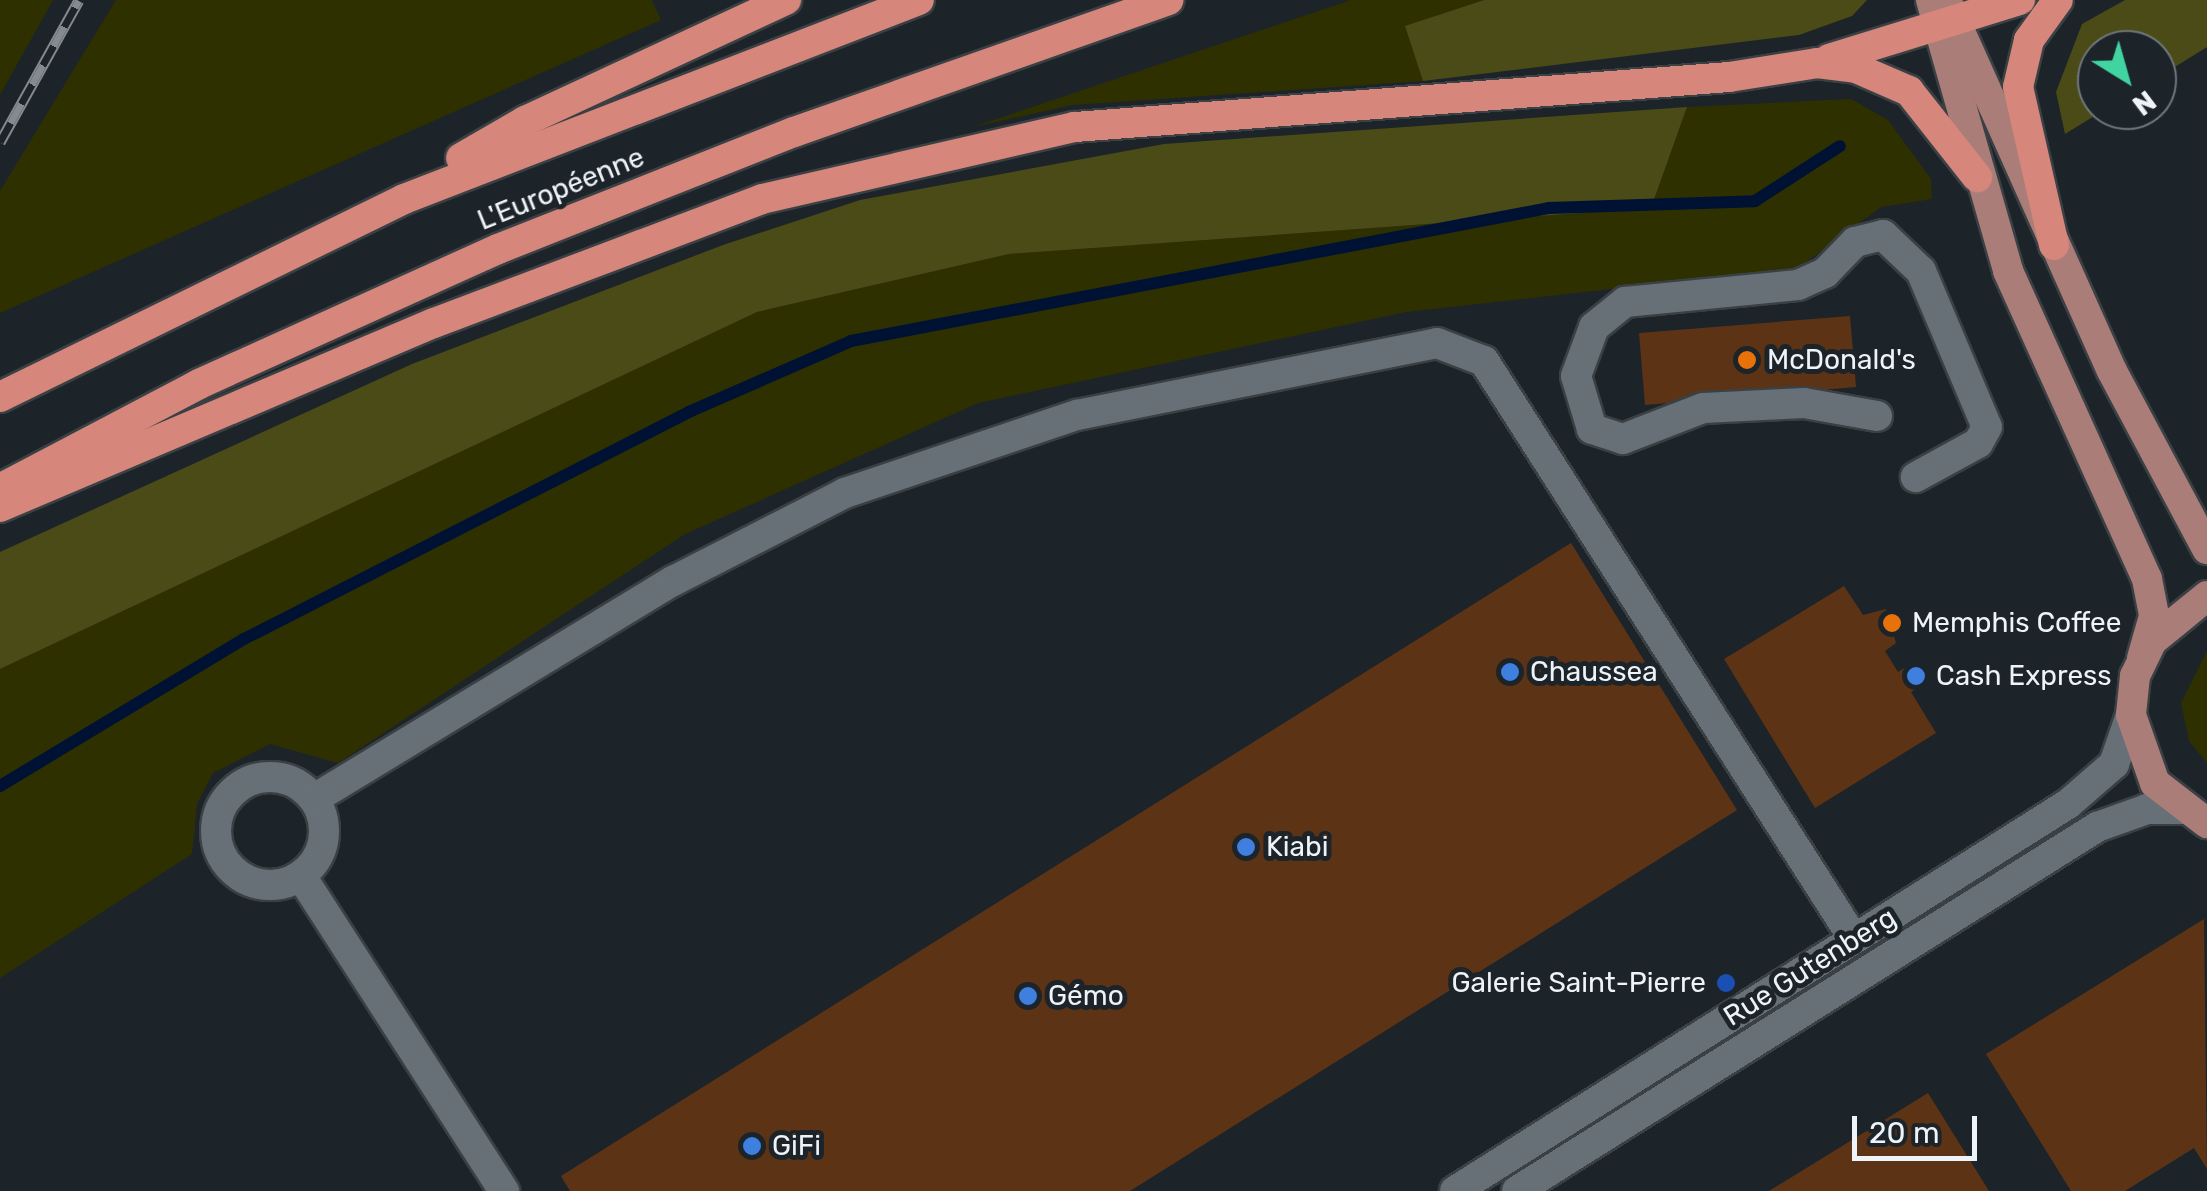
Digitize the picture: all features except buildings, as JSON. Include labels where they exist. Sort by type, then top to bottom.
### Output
[{"type":"highway","points":[[404,198],[524,121],[786,0]]},
{"type":"highway","name":"L'Européenne","points":[[0,397],[404,198],[919,0]]},
{"type":"highway","name":"L'Européenne","points":[[0,489],[200,384],[531,235],[1168,0]]},
{"type":"highway","points":[[0,507],[564,272],[762,199],[935,153],[1144,119],[1729,77],[1817,63],[1942,12],[2020,0]]},
{"type":"highway","points":[[2054,245],[2018,87],[2029,40],[2058,0]]},
{"type":"highway","points":[[1817,63],[1856,68],[1910,92],[1977,178]]},
{"type":"main road","points":[[1942,12],[1977,178],[2042,356],[2147,580],[2154,616],[2131,715],[2146,768],[2194,816]]},
{"type":"main road","points":[[1942,12],[2152,454],[2207,549]]},
{"type":"main road","points":[[2142,658],[2178,612],[2207,596]]},
{"type":"street","points":[[1877,416],[1804,403],[1703,408],[1623,439],[1592,429],[1576,376],[1594,327],[1625,302],[1798,285],[1825,273],[1855,242],[1883,235],[1921,271],[1987,427],[1978,444],[1916,478]]},
{"type":"street","points":[[314,799],[673,582],[845,493],[1132,401],[1437,343],[1484,361],[1854,939]]},
{"type":"street","name":"Rue Gutenberg","points":[[1456,1191],[2095,784],[2120,754],[2131,715]]},
{"type":"street","points":[[265,777],[300,786],[314,799],[322,849],[301,876],[268,885],[237,874],[218,845],[216,826],[232,793],[265,777]]},
{"type":"street","name":"Rue Gutenberg","points":[[1529,1188],[2097,826],[2147,809],[2194,816]]},
{"type":"street","points":[[301,876],[504,1191]]},
{"type":"street","points":[[1514,1154],[1529,1188]]},
{"type":"shaded area","points":[[0,0],[53,0],[0,95]]},
{"type":"shaded area","points":[[116,0],[652,0],[661,20],[0,313],[0,191]]},
{"type":"shaded area","points":[[1351,0],[1484,0],[1406,26],[1423,81],[1072,105],[973,127]]},
{"type":"shaded area","points":[[1484,0],[1867,0],[1852,16],[1799,35],[1423,81],[1405,26]]},
{"type":"shaded area","points":[[2125,0],[2207,0],[2207,47],[2177,66],[2177,30],[2080,30],[2082,24]]},
{"type":"shaded area","points":[[2077,37],[2077,127],[2065,134],[2056,92]]},
{"type":"shaded area","points":[[1851,99],[1888,120],[1931,179],[1932,199],[1881,207],[1798,268],[1406,312],[978,403],[685,534],[338,763],[270,744],[213,773],[197,804],[192,854],[0,978],[0,669],[757,312],[1009,254],[1651,208],[1687,107]]},
{"type":"shaded area","points":[[1687,107],[1651,208],[1009,254],[757,312],[0,669],[0,552],[412,364],[723,245],[860,200],[1164,144]]},
{"type":"shaded area","points":[[2207,651],[2207,763],[2189,741],[2181,703]]},
{"type":"waterway","points":[[0,786],[244,639],[691,411],[851,341],[1549,208],[1755,201],[1840,146]]},
{"type":"railway","points":[[0,142],[79,0]]},
{"type":"place","name":"McDonald's","points":[[1747,360]]},
{"type":"place","name":"Memphis Coffee","points":[[1892,623]]},
{"type":"place","name":"Chaussea","points":[[1510,672]]},
{"type":"place","name":"Cash Express","points":[[1916,676]]},
{"type":"place","name":"Kiabi","points":[[1246,847]]},
{"type":"place","name":"Galerie Saint-Pierre","points":[[1726,983]]},
{"type":"place","name":"Gémo","points":[[1028,996]]},
{"type":"place","name":"GiFi","points":[[752,1146]]}]
